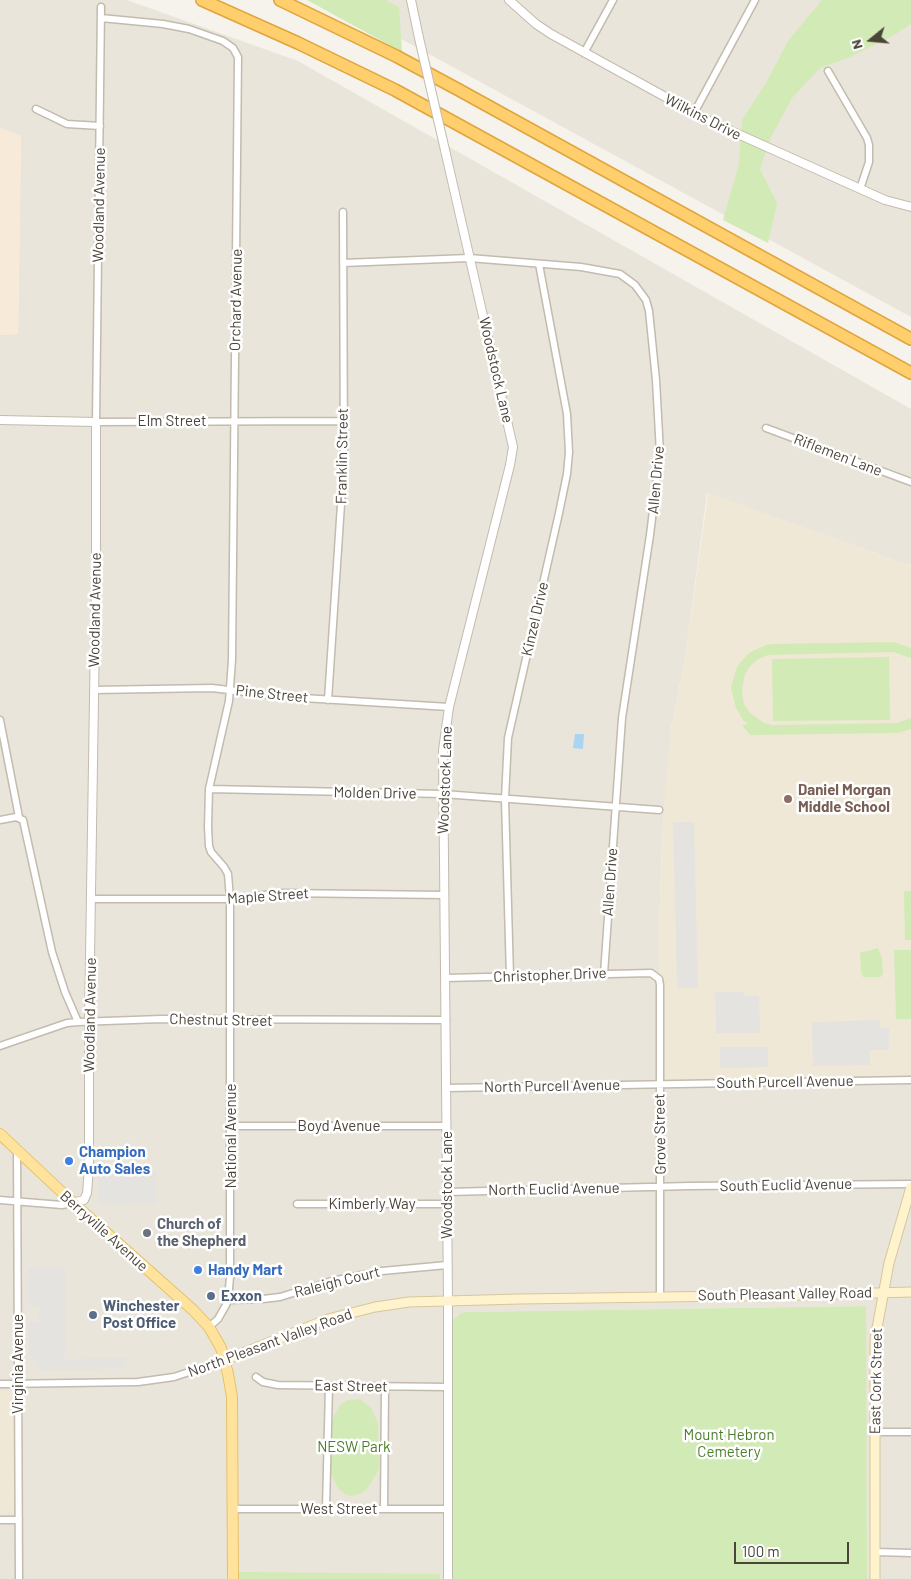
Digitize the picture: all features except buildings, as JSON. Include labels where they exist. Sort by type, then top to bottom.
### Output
[{"type":"highway","points":[[202,0],[298,43],[395,90],[911,373]]},
{"type":"highway","points":[[280,0],[460,90],[911,339]]},
{"type":"main road","name":"Berryville Avenue","points":[[0,1134],[72,1202],[193,1310],[209,1327]]},
{"type":"main road","name":"East Cork Street","points":[[875,1579],[875,1339],[888,1263],[911,1185]]},
{"type":"main road","name":"South Pleasant Valley Road","points":[[660,1297],[911,1292]]},
{"type":"main road","name":"North Pleasant Valley Road","points":[[225,1360],[343,1314],[395,1304],[448,1301],[660,1297]]},
{"type":"main road","points":[[209,1327],[221,1348],[225,1360],[232,1398],[232,1579]]},
{"type":"street","name":"Woodstock Lane","points":[[411,0],[513,447],[449,707],[443,750],[448,1301],[446,1509],[448,1579]]},
{"type":"street","name":"Wilkins Drive","points":[[509,0],[536,24],[584,53],[694,113],[768,149],[860,189],[896,204],[911,207]]},
{"type":"street","points":[[584,53],[613,0]]},
{"type":"street","points":[[694,113],[755,0]]},
{"type":"street","name":"Woodland Avenue","points":[[72,1202],[84,1200],[87,1193],[89,1160],[89,1022],[102,7]]},
{"type":"street","name":"Orchard Avenue","points":[[101,18],[163,24],[189,29],[223,41],[233,48],[238,57],[232,660],[230,690]]},
{"type":"street","points":[[828,71],[867,138],[869,145],[869,162],[860,189]]},
{"type":"street","points":[[36,109],[67,124],[100,126]]},
{"type":"street","name":"Franklin Street","points":[[328,700],[344,468],[343,212]]},
{"type":"street","name":"Allen Drive","points":[[343,263],[469,258],[582,267],[620,274],[641,292],[649,311],[659,417],[660,454],[652,525],[622,718],[604,974]]},
{"type":"street","name":"Kinzel Drive","points":[[510,977],[506,762],[510,723],[559,513],[567,474],[569,452],[567,414],[539,264]]},
{"type":"street","name":"Elm Street","points":[[0,420],[96,422],[343,421]]},
{"type":"street","name":"Riflemen Lane","points":[[766,428],[911,482]]},
{"type":"street","name":"Pine Street","points":[[94,690],[230,690],[328,700],[449,707]]},
{"type":"street","name":"National Avenue","points":[[209,1327],[218,1319],[228,1300],[230,1277],[230,900],[228,874],[215,858],[209,846],[208,811],[209,788],[230,690]]},
{"type":"street","points":[[0,720],[19,817],[23,820],[52,952],[64,992],[78,1022]]},
{"type":"street","name":"Molden Drive","points":[[209,788],[443,794],[659,810]]},
{"type":"street","points":[[0,820],[19,817]]},
{"type":"street","name":"Maple Street","points":[[92,899],[230,900],[282,892],[444,895]]},
{"type":"street","name":"Christopher Drive","points":[[445,978],[654,974]]},
{"type":"street","name":"Grove Street","points":[[654,974],[659,979],[660,985],[660,1297]]},
{"type":"street","name":"Chestnut Street","points":[[0,1046],[67,1023],[78,1022],[161,1019],[446,1020]]},
{"type":"street","name":"South Purcell Avenue","points":[[659,1084],[911,1080]]},
{"type":"street","name":"North Purcell Avenue","points":[[446,1088],[659,1084]]},
{"type":"street","name":"Boyd Avenue","points":[[231,1126],[446,1126]]},
{"type":"street","name":"Virginia Avenue","points":[[17,1150],[19,1579]]},
{"type":"street","name":"South Euclid Avenue","points":[[660,1187],[911,1185]]},
{"type":"street","name":"North Euclid Avenue","points":[[447,1192],[660,1187]]},
{"type":"street","points":[[0,1200],[62,1206],[72,1202]]},
{"type":"street","name":"Kimberly Way","points":[[297,1204],[447,1204]]},
{"type":"street","name":"Raleigh Court","points":[[228,1300],[280,1296],[332,1281],[382,1271],[447,1265]]},
{"type":"street","name":"North Pleasant Valley Road","points":[[0,1384],[138,1382],[174,1377],[225,1360]]},
{"type":"street","name":"East Street","points":[[256,1377],[262,1382],[272,1385],[447,1387]]},
{"type":"street","points":[[326,1509],[329,1386]]},
{"type":"street","points":[[384,1509],[385,1387]]},
{"type":"street","points":[[875,1432],[911,1432]]},
{"type":"street","name":"West Street","points":[[232,1509],[446,1509]]},
{"type":"street","points":[[0,1520],[19,1520]]},
{"type":"street","points":[[875,1552],[911,1553]]},
{"type":"shaded area","points":[[0,0],[127,0],[298,61],[911,409],[911,566],[707,493],[685,659],[671,729],[662,840],[659,930],[660,985],[911,1080],[911,1579],[867,1579],[865,1306],[464,1312],[459,1314],[456,1316],[451,1579],[0,1579],[0,335],[18,334],[21,136],[0,128]]},
{"type":"shaded area","points":[[330,0],[911,0],[911,317]]},
{"type":"shaded area","points":[[0,128],[21,136],[18,334],[0,335]]},
{"type":"shaded area","name":"Daniel Morgan Middle School","points":[[708,493],[911,566],[911,1080],[659,1084],[659,930],[663,819],[671,729],[685,659]]},
{"type":"shaded area","points":[[673,822],[694,822],[698,988],[677,988]]},
{"type":"shaded area","points":[[715,992],[744,992],[745,996],[759,996],[760,1033],[716,1033]]},
{"type":"shaded area","points":[[880,1020],[880,1028],[889,1028],[889,1050],[870,1050],[870,1065],[813,1066],[812,1022]]},
{"type":"shaded area","points":[[720,1047],[768,1047],[768,1067],[720,1068]]},
{"type":"shaded area","points":[[156,1171],[157,1203],[99,1205],[98,1173]]},
{"type":"shaded area","points":[[28,1267],[65,1267],[65,1359],[128,1358],[121,1369],[39,1370],[36,1361],[29,1355],[28,1322],[39,1322],[39,1306],[28,1306]]},
{"type":"shaded area","points":[[0,1391],[13,1391],[15,1514],[0,1514]]},
{"type":"green space","points":[[307,0],[385,0],[399,7],[402,52]]},
{"type":"green space","points":[[822,0],[911,0],[911,24],[894,35],[850,57],[820,68],[792,98],[771,137],[760,169],[777,203],[768,243],[723,220],[739,164],[742,120],[766,83],[788,41]]},
{"type":"green space","points":[[893,642],[911,648],[911,658],[893,652],[768,655],[758,659],[749,667],[744,677],[742,693],[744,704],[750,713],[764,723],[772,725],[897,723],[911,718],[911,729],[898,733],[750,735],[742,725],[748,724],[743,720],[736,708],[731,687],[737,667],[753,651],[773,644]]},
{"type":"green space","points":[[889,657],[890,720],[773,721],[772,659]]},
{"type":"green space","points":[[904,891],[911,891],[911,940],[905,940]]},
{"type":"green space","points":[[878,948],[882,958],[883,973],[881,977],[863,977],[860,953]]},
{"type":"green space","points":[[894,950],[911,950],[911,1019],[896,1019]]},
{"type":"green space","name":"Mount Hebron Cemetery","points":[[866,1306],[867,1579],[451,1579],[451,1336],[453,1320],[459,1314],[464,1312]]},
{"type":"green space","name":"NESW Park","points":[[360,1399],[371,1408],[378,1423],[379,1464],[378,1471],[367,1489],[362,1493],[351,1496],[338,1488],[329,1469],[331,1421],[341,1404],[348,1400]]},
{"type":"green space","points":[[238,1572],[440,1574],[440,1579],[238,1579]]},
{"type":"water","points":[[575,734],[584,734],[583,749],[573,748]]},
{"type":"place","name":"Daniel Morgan Middle School","points":[[788,799]]},
{"type":"place","name":"Champion Auto Sales","points":[[69,1161]]},
{"type":"place","name":"Church of the Shepherd","points":[[147,1233]]},
{"type":"place","name":"Handy Mart","points":[[198,1270]]},
{"type":"place","name":"Exxon","points":[[211,1296]]},
{"type":"place","name":"Winchester Post Office","points":[[93,1315]]}]
